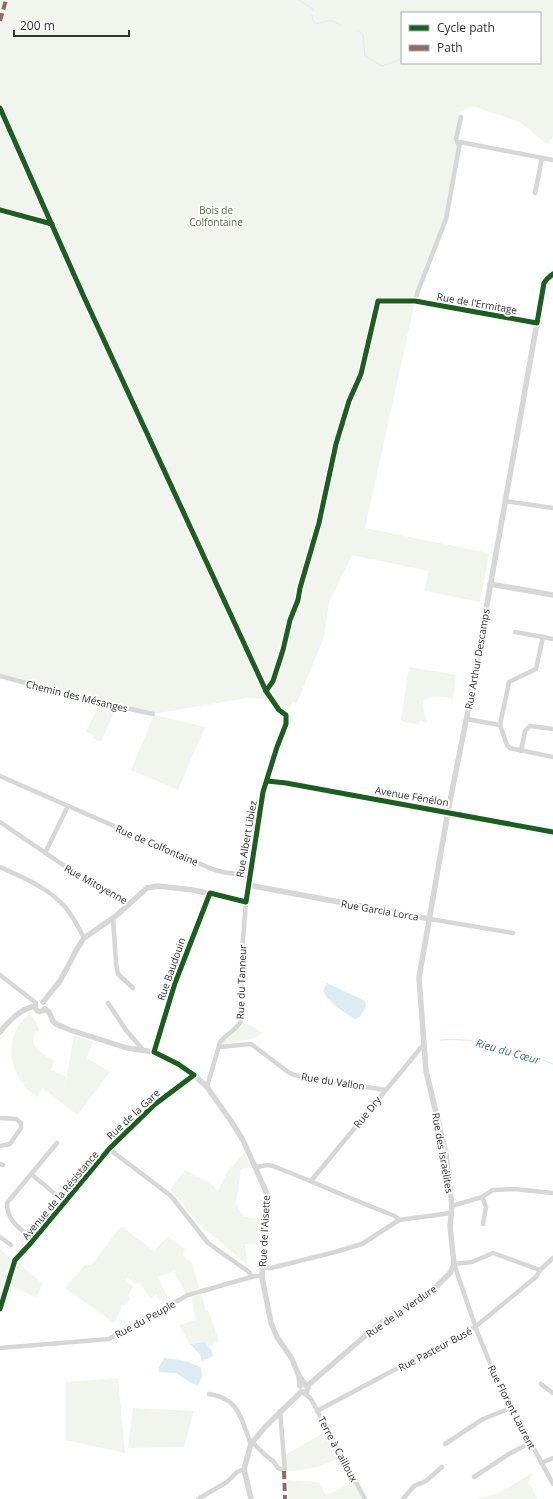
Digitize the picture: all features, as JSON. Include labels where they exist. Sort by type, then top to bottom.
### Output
[{"type":"street","points":[[459,148],[456,139],[460,117]]},
{"type":"street","points":[[459,148],[460,142],[553,160]]},
{"type":"street","name":"Rue de l'Ermitage","points":[[459,148],[446,219],[415,301],[537,323]]},
{"type":"street","points":[[535,193],[542,158]]},
{"type":"street","name":"Rue Arthur Descamps","points":[[424,1044],[419,978],[448,812],[467,719],[544,283],[551,275]]},
{"type":"street","points":[[505,500],[553,508]]},
{"type":"street","points":[[490,584],[553,595]]},
{"type":"street","points":[[515,632],[553,639]]},
{"type":"street","points":[[543,637],[536,669],[511,680],[508,684],[500,725],[509,747],[521,751],[553,756]]},
{"type":"street","name":"Chemin des Mésanges","points":[[0,676],[80,698],[153,714]]},
{"type":"street","points":[[267,781],[286,724],[286,715],[279,710]]},
{"type":"street","points":[[467,719],[500,725]]},
{"type":"street","points":[[521,751],[525,731],[528,727],[532,726],[553,729]]},
{"type":"street","name":"Rue de Colfontaine","points":[[0,776],[212,869],[249,876]]},
{"type":"street","name":"Avenue Fénélon","points":[[267,781],[286,782],[329,792],[448,812],[553,832]]},
{"type":"street","name":"Rue Albert Libiez","points":[[246,902],[263,792],[267,781]]},
{"type":"street","points":[[44,853],[68,806]]},
{"type":"street","name":"Rue Mitoyenne","points":[[0,822],[72,871],[129,904],[144,890],[155,886],[193,890],[246,902]]},
{"type":"street","points":[[0,867],[39,886],[55,896],[75,920],[84,938]]},
{"type":"street","name":"Rue Garcia Lorca","points":[[248,885],[513,934]]},
{"type":"street","name":"Rue Baudouin","points":[[154,1052],[175,983],[210,894]]},
{"type":"street","name":"Rue du Tanneur","points":[[207,1087],[218,1047],[222,1039],[239,1025],[241,1021],[241,976],[246,902]]},
{"type":"street","points":[[0,1032],[11,1019],[36,1005],[40,1001],[43,1002],[60,981],[78,946],[84,938],[113,918],[129,904]]},
{"type":"street","points":[[113,918],[118,974],[133,988]]},
{"type":"street","points":[[0,976],[36,1005],[39,1011],[45,1009],[43,1002]]},
{"type":"street","points":[[108,1003],[126,1030],[143,1050]]},
{"type":"street","name":"Rue de l'Aisette","points":[[45,1009],[48,1011],[56,1024],[70,1030],[127,1048],[154,1052],[178,1064],[194,1075],[207,1087],[229,1118],[243,1140],[263,1182],[267,1196],[262,1276],[264,1290],[272,1326],[292,1358],[304,1389]]},
{"type":"street","name":"Rue du Vallon","points":[[218,1047],[251,1044],[294,1075],[385,1090]]},
{"type":"street","name":"Rue Dry","points":[[311,1181],[424,1044]]},
{"type":"street","name":"Rue des Israélites","points":[[424,1044],[426,1071],[446,1154],[452,1206],[450,1226],[454,1264]]},
{"type":"street","name":"Rue de la Gare","points":[[108,1152],[154,1104],[194,1075]]},
{"type":"street","points":[[0,1118],[16,1119],[21,1123],[21,1128],[10,1144],[0,1146]]},
{"type":"street","points":[[34,1240],[9,1217],[7,1209],[8,1203],[57,1143]]},
{"type":"street","points":[[108,1152],[172,1197],[208,1242],[249,1272],[252,1277]]},
{"type":"street","name":"Avenue de la Résistance","points":[[27,1247],[108,1152]]},
{"type":"street","points":[[256,1167],[268,1164],[311,1181],[352,1200],[394,1216],[399,1220]]},
{"type":"street","points":[[31,1174],[65,1202]]},
{"type":"street","points":[[452,1206],[482,1197],[493,1190],[514,1189],[553,1193]]},
{"type":"street","points":[[482,1197],[486,1207],[484,1224]]},
{"type":"street","points":[[263,1268],[271,1268],[362,1244],[399,1220],[451,1213]]},
{"type":"street","points":[[0,1237],[11,1245]]},
{"type":"street","points":[[454,1264],[472,1262],[493,1253],[540,1270]]},
{"type":"street","name":"Rue Pasteur Busé","points":[[317,1411],[475,1327],[536,1277],[540,1270],[553,1258]]},
{"type":"street","name":"Rue Florent Laurent","points":[[454,1264],[475,1327],[497,1380],[553,1484]]},
{"type":"street","name":"Rue de la Verdure","points":[[251,1443],[280,1411],[304,1389],[379,1324],[430,1292],[450,1273],[454,1264]]},
{"type":"street","name":"Rue du Peuple","points":[[0,1348],[109,1339],[188,1295],[252,1277],[262,1276]]},
{"type":"street","points":[[541,1384],[553,1393]]},
{"type":"street","name":"Terre à Cailloux","points":[[304,1389],[311,1394],[311,1399],[317,1411],[365,1499]]},
{"type":"street","points":[[210,1394],[219,1395],[233,1403],[240,1414],[251,1443],[273,1461],[278,1468],[284,1471],[280,1411]]},
{"type":"street","points":[[445,1444],[483,1420],[511,1408]]},
{"type":"street","points":[[251,1443],[244,1469],[251,1499]]},
{"type":"street","points":[[474,1477],[509,1454],[530,1443]]},
{"type":"street","points":[[542,1463],[553,1458]]},
{"type":"street","points":[[403,1499],[414,1486],[426,1481],[442,1467]]},
{"type":"street","points":[[198,1499],[227,1482],[237,1472],[244,1469]]},
{"type":"green space","name":"Bois de Colfontaine","points":[[0,0],[553,0],[553,136],[547,144],[520,122],[472,106],[460,112],[456,139],[459,148],[446,219],[415,301],[365,528],[489,553],[480,602],[425,591],[428,571],[352,555],[329,602],[324,637],[296,705],[293,702],[287,712],[274,699],[247,698],[153,714],[81,697],[0,674]]},
{"type":"green space","points":[[409,667],[456,675],[453,699],[438,696],[423,700],[424,713],[428,723],[420,721],[419,725],[401,721]]},
{"type":"green space","points":[[100,703],[116,707],[101,742],[93,738],[94,735],[86,732]]},
{"type":"green space","points":[[154,715],[205,727],[178,790],[131,770]]},
{"type":"green space","points":[[29,1014],[36,1022],[39,1031],[35,1032],[33,1042],[41,1053],[54,1061],[51,1070],[66,1077],[64,1091],[74,1035],[93,1042],[87,1058],[110,1072],[77,1115],[43,1088],[37,1097],[26,1088],[17,1075],[11,1048],[16,1030]]},
{"type":"green space","points":[[244,1022],[262,1033],[255,1038],[222,1045],[221,1043],[224,1039],[240,1028]]},
{"type":"green space","points":[[244,1153],[251,1167],[241,1169],[236,1204],[244,1217],[264,1219],[262,1244],[245,1244],[247,1264],[202,1227],[186,1209],[186,1206],[170,1190],[185,1170],[213,1185],[218,1191],[227,1172]]},
{"type":"green space","points":[[121,1226],[154,1251],[168,1236],[185,1249],[182,1255],[192,1263],[199,1288],[186,1293],[174,1271],[158,1277],[169,1300],[164,1303],[161,1299],[159,1300],[156,1294],[151,1299],[139,1282],[135,1284],[128,1277],[125,1281],[133,1287],[128,1296],[130,1299],[127,1303],[121,1306],[114,1323],[65,1288],[86,1264],[91,1266]]},
{"type":"green space","points":[[0,1249],[11,1259],[0,1299]]},
{"type":"green space","points":[[15,1260],[43,1284],[36,1297],[8,1285]]},
{"type":"green space","points":[[202,1294],[205,1310],[208,1310],[219,1341],[209,1347],[205,1342],[190,1344],[179,1325],[196,1320],[191,1297]]},
{"type":"green space","points":[[118,1378],[125,1453],[66,1440],[66,1382]]},
{"type":"green space","points":[[133,1408],[194,1411],[184,1447],[128,1448]]},
{"type":"green space","points":[[327,1431],[339,1457],[313,1468],[285,1471],[283,1456]]},
{"type":"green space","points":[[534,1472],[528,1482],[538,1499],[476,1499],[499,1493]]},
{"type":"green space","points":[[287,1480],[319,1482],[326,1495],[355,1482],[364,1499],[288,1499]]},
{"type":"shaded area","points":[[327,983],[365,1001],[366,1006],[360,1017],[355,1019],[337,1007],[329,999],[323,991]]},
{"type":"shaded area","points":[[205,1342],[211,1350],[213,1356],[202,1361],[200,1354],[190,1344]]},
{"type":"shaded area","points":[[164,1358],[183,1361],[201,1368],[202,1377],[198,1385],[191,1383],[176,1373],[159,1372],[159,1367]]},
{"type":"waterway","points":[[299,0],[313,9],[313,11]]},
{"type":"waterway","points":[[312,15],[314,22],[316,23],[332,21],[341,26]]},
{"type":"waterway","points":[[357,30],[363,35],[365,56],[382,66],[401,59]]},
{"type":"waterway","name":"Rieu du Cœur","points":[[440,1040],[483,1043],[511,1049],[553,1064]]},
{"type":"marked path","points":[[0,21],[6,0]]},
{"type":"marked path","points":[[284,1471],[285,1499]]},
{"type":"cycle path","points":[[0,108],[84,297],[266,691],[279,710],[286,715],[286,724],[263,792],[246,902],[210,893],[175,983],[154,1052],[178,1064],[194,1075],[154,1105],[109,1149],[15,1260],[0,1309]]},
{"type":"cycle path","points":[[0,210],[52,224]]},
{"type":"cycle path","points":[[266,691],[273,681],[283,650],[290,620],[298,600],[300,588],[319,523],[336,444],[349,401],[361,374],[378,301],[415,301],[537,323],[544,283],[553,274]]},
{"type":"cycle path","points":[[267,781],[286,783],[553,832]]}]
